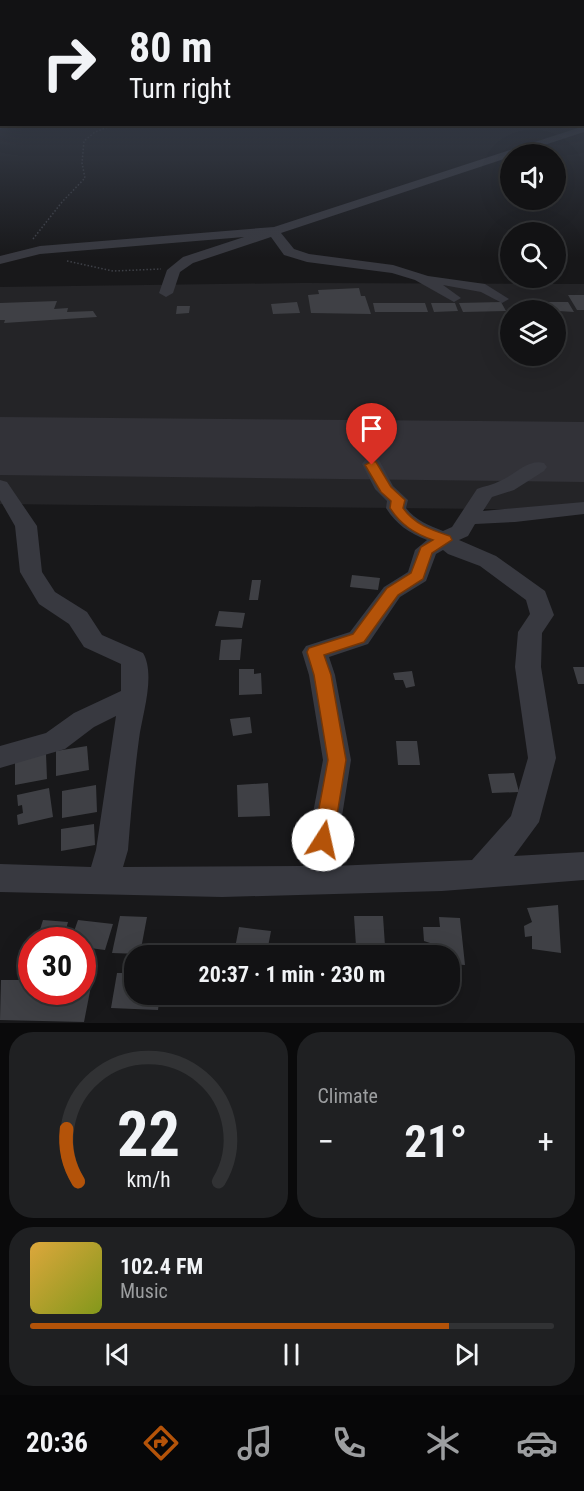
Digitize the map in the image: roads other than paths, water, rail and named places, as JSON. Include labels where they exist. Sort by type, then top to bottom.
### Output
[{"type":"street","points":[[166,293],[174,270],[188,260],[481,163]]},
{"type":"street","points":[[0,249],[40,250],[273,231]]},
{"type":"street","points":[[273,231],[289,252],[308,258],[393,269],[420,277],[485,288],[502,299]]},
{"type":"street","points":[[0,260],[40,250]]},
{"type":"street","points":[[420,277],[454,298]]},
{"type":"street","points":[[372,465],[385,489],[398,500],[396,508],[402,517],[420,531],[445,540],[456,549],[488,561],[537,596],[542,615],[530,632],[528,667],[542,758],[524,822],[480,874]]},
{"type":"street","points":[[316,880],[337,760],[322,675],[315,652],[359,638],[392,592],[418,576],[426,550],[460,531],[484,493],[507,486],[537,467]]},
{"type":"street","points":[[0,486],[26,526],[31,572],[47,598],[78,618],[93,641],[134,659],[134,696],[125,737],[112,850],[104,882]]},
{"type":"street","points":[[468,518],[515,516],[584,508]]},
{"type":"street","points":[[0,757],[55,741],[84,720],[134,696]]},
{"type":"street","points":[[0,878],[104,882],[316,880],[442,877],[584,867]]}]
